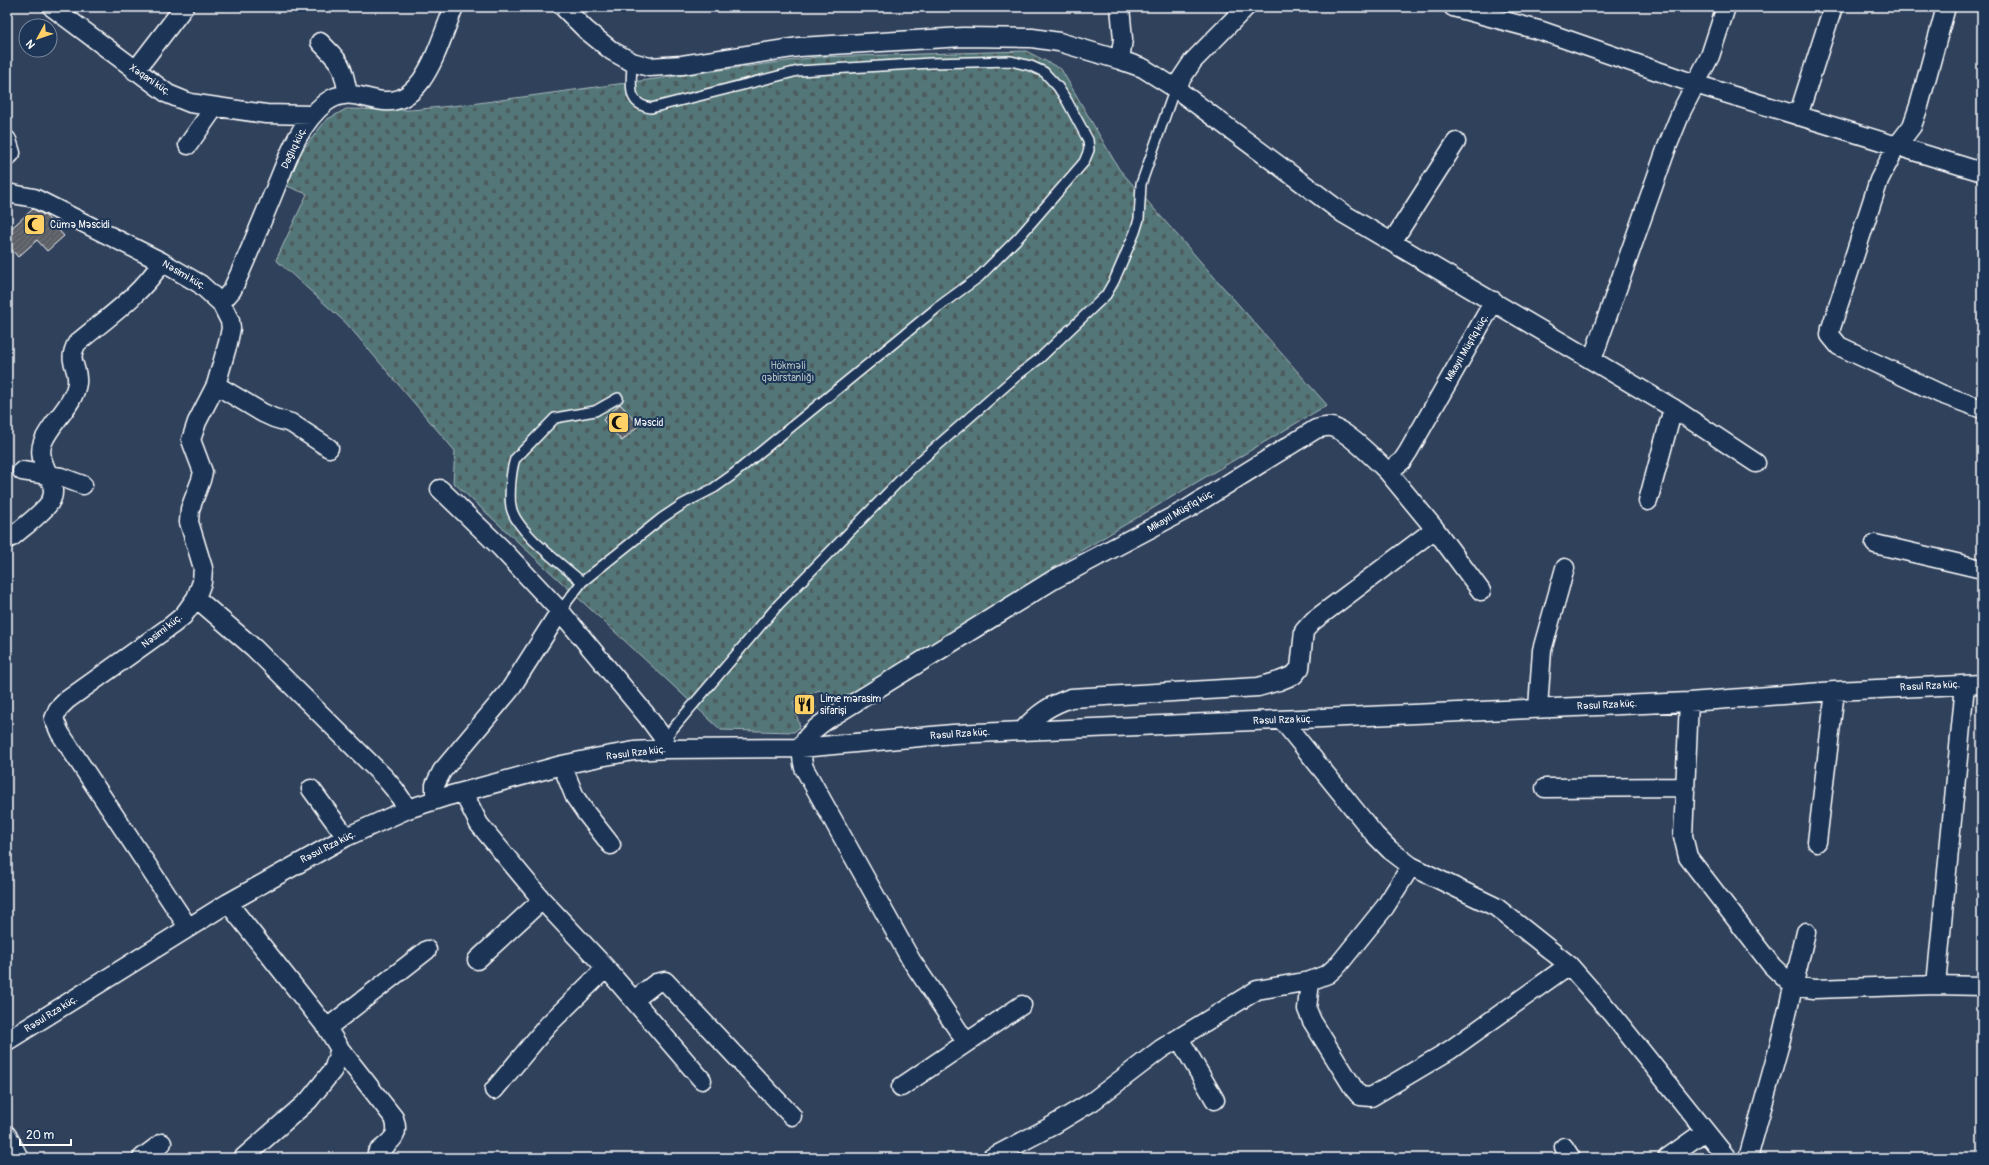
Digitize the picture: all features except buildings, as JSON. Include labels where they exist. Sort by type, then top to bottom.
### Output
[{"type":"street","name":"Xəqani küç.","points":[[52,7],[135,71],[168,94],[190,103],[214,108],[266,114],[294,113],[312,115]]},
{"type":"street","points":[[135,71],[184,7]]},
{"type":"street","points":[[320,42],[340,61],[343,68],[348,94],[358,95],[380,102],[393,102],[410,93],[421,81],[433,58],[454,7]]},
{"type":"street","points":[[563,7],[586,30],[612,51],[632,62],[649,67],[682,66],[799,47],[963,37],[1032,38],[1059,42],[1143,68],[1175,88],[1344,214],[1494,301],[1673,408],[1756,463]]},
{"type":"street","points":[[1120,7],[1123,39],[1120,60]]},
{"type":"street","points":[[1175,88],[1193,61],[1246,7]]},
{"type":"street","points":[[1453,7],[1490,12],[1695,84],[1896,147],[1982,172]]},
{"type":"street","points":[[1592,360],[1667,147],[1682,110],[1710,56],[1726,7]]},
{"type":"street","points":[[1798,116],[1833,7]]},
{"type":"street","points":[[1946,7],[1919,106],[1912,126],[1896,147],[1879,180],[1830,335],[1839,346],[1941,394],[1982,409]]},
{"type":"street","name":"Dağlıq küç.","points":[[221,303],[232,290],[239,275],[293,144],[312,115],[326,102],[338,96],[348,94]]},
{"type":"street","points":[[188,145],[214,108]]},
{"type":"street","points":[[7,140],[11,153],[7,157]]},
{"type":"street","points":[[1392,242],[1456,142]]},
{"type":"street","name":"Nəsimi küç.","points":[[7,193],[34,198],[162,262],[200,284],[221,303],[231,328],[216,385],[197,422],[190,440],[203,472],[190,509],[189,522],[203,568],[202,582],[196,598],[183,616],[172,625],[67,700],[58,709],[54,719],[60,733],[188,927]]},
{"type":"street","points":[[7,539],[12,537],[50,503],[54,494],[41,458],[41,448],[52,425],[70,398],[76,384],[76,373],[71,358],[73,350],[77,343],[139,292],[152,278],[162,262]]},
{"type":"street","name":"Mikayıl Müşfiq küç.","points":[[801,748],[806,739],[817,727],[828,719],[1052,580],[1189,508],[1316,429],[1326,426],[1337,429],[1373,457],[1388,472],[1402,461],[1408,452],[1494,301]]},
{"type":"street","points":[[216,385],[274,418],[291,423],[329,448]]},
{"type":"street","points":[[1648,501],[1673,408]]},
{"type":"street","points":[[22,471],[61,476],[83,485]]},
{"type":"street","points":[[1388,472],[1435,529],[1481,591]]},
{"type":"street","points":[[440,489],[502,548],[560,611],[647,716],[665,744]]},
{"type":"street","points":[[1023,730],[1033,718],[1053,704],[1070,698],[1258,687],[1294,675],[1300,668],[1302,660],[1304,630],[1313,621],[1435,529]]},
{"type":"street","points":[[1875,544],[1982,568]]},
{"type":"street","points":[[1538,708],[1542,650],[1566,568]]},
{"type":"street","points":[[196,598],[254,648],[385,778],[408,809]]},
{"type":"street","points":[[435,800],[435,785],[442,771],[509,690],[560,611]]},
{"type":"street","points":[[1936,985],[1973,684]]},
{"type":"street","name":"Rəsul Rza küç.","points":[[7,1041],[228,903],[346,837],[408,809],[562,764],[665,744],[801,748],[953,734],[1023,730],[1689,702],[1835,691],[1973,684]]},
{"type":"street","points":[[1817,842],[1835,691]]},
{"type":"street","points":[[1689,702],[1683,836],[1688,857],[1772,966],[1793,986],[1814,989],[1936,985],[1982,986]]},
{"type":"street","points":[[1282,720],[1375,835],[1390,850],[1411,866],[1496,907],[1569,965],[1611,1013],[1727,1158]]},
{"type":"street","points":[[801,748],[801,758],[804,768],[911,960],[966,1042]]},
{"type":"street","points":[[562,764],[575,797],[611,845]]},
{"type":"street","points":[[1545,788],[1685,787]]},
{"type":"street","points":[[311,789],[346,837]]},
{"type":"street","points":[[463,792],[479,824],[542,900],[606,968],[702,1080]]},
{"type":"street","points":[[991,1158],[1050,1127],[1093,1101],[1161,1050],[1257,990],[1310,981],[1328,974],[1339,964],[1385,907],[1411,866]]},
{"type":"street","points":[[477,960],[542,900]]},
{"type":"street","points":[[228,903],[327,1028],[340,1049],[394,1118],[397,1127],[395,1136],[377,1153],[378,1158]]},
{"type":"street","points":[[1748,1158],[1780,1043],[1806,932]]},
{"type":"street","points":[[327,1028],[427,950]]},
{"type":"street","points":[[1310,981],[1307,1009],[1312,1021],[1354,1089],[1360,1096],[1371,1097],[1450,1050],[1569,965]]},
{"type":"street","points":[[494,1090],[548,1025],[606,968]]},
{"type":"street","points":[[634,1000],[656,983],[665,981],[792,1116]]},
{"type":"street","points":[[901,1087],[1022,1005]]},
{"type":"street","points":[[1180,1038],[1215,1100]]},
{"type":"street","points":[[243,1158],[309,1100],[333,1070],[340,1049]]},
{"type":"street","points":[[1667,1158],[1705,1131]]},
{"type":"street","points":[[7,1135],[19,1158]]},
{"type":"street","points":[[142,1158],[162,1143]]},
{"type":"lane","points":[[560,611],[582,582],[662,518],[731,476],[938,307],[979,277],[1019,237],[1084,162],[1089,150],[1088,140],[1058,88],[1044,72],[1031,66],[1011,61],[931,63],[798,71],[651,108],[641,106],[635,102],[632,94],[632,62]]},
{"type":"lane","points":[[665,744],[779,604],[912,468],[1039,359],[1106,295],[1114,281],[1135,232],[1139,219],[1141,184],[1175,88]]},
{"type":"lane","points":[[582,582],[528,535],[517,520],[511,507],[512,467],[515,459],[522,450],[555,418],[595,411],[618,398]]},
{"type":"green space","name":"Hökməli qəbirstanlığı","points":[[1026,51],[1061,69],[1119,169],[1327,405],[1069,558],[836,705],[819,690],[793,702],[800,727],[794,732],[721,730],[453,482],[455,451],[346,323],[276,260],[307,194],[287,186],[298,156],[326,120],[346,109],[411,110],[471,104],[817,57]]},
{"type":"place","name":"Cümə Məscidi","points":[[35,225]]},
{"type":"place","name":"Məscid","points":[[619,423]]},
{"type":"place","name":"Lime mərasim sifarişi","points":[[805,705]]}]
